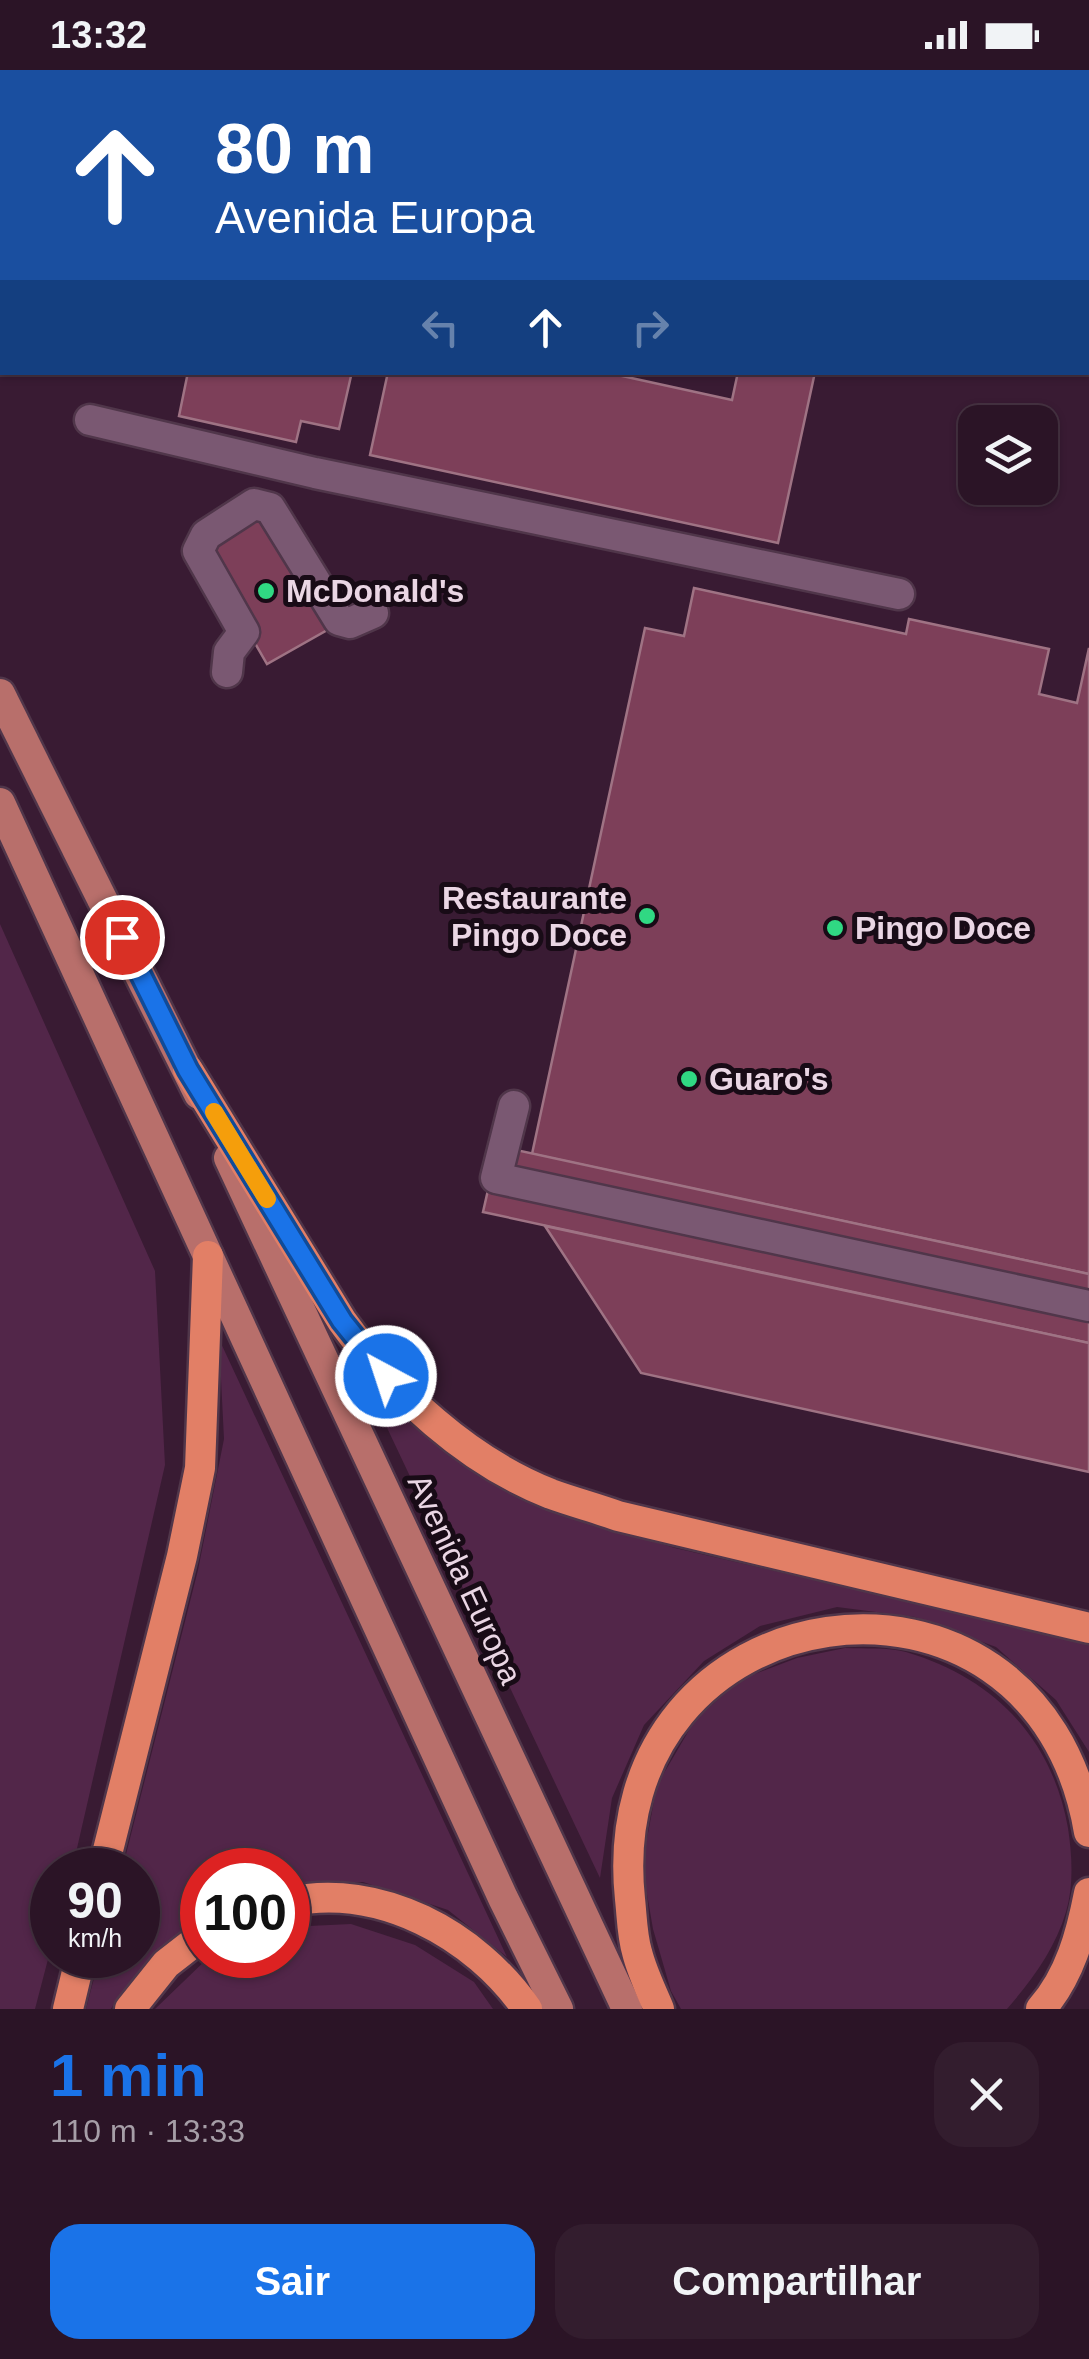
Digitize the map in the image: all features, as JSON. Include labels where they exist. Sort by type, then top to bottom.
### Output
[{"type":"highway","points":[[188,1070],[368,1357],[404,1395],[488,1462],[550,1493],[618,1516],[1089,1628]]},
{"type":"highway","points":[[109,1848],[182,1556],[200,1468],[208,1256]]},
{"type":"highway","points":[[659,2009],[637,1952],[628,1881],[630,1832],[638,1785],[659,1744],[687,1704],[736,1664],[774,1644],[836,1630],[869,1628],[939,1642],[992,1668],[1014,1684],[1042,1714],[1060,1741],[1080,1792],[1089,1832]]},
{"type":"highway","points":[[1041,2009],[1062,1980],[1075,1951],[1089,1893]]},
{"type":"highway","points":[[310,1901],[348,1899],[407,1913],[444,1930],[496,1973],[527,2009]]},
{"type":"highway","points":[[130,2009],[166,1964],[180,1953]]},
{"type":"highway","points":[[68,2009],[75,1978]]},
{"type":"main road","name":"Avenida Europa","points":[[0,694],[188,1070],[627,2009]]},
{"type":"main road","points":[[0,803],[503,1898],[558,2009]]},
{"type":"lane","points":[[90,420],[392,490],[900,594]]},
{"type":"lane","points":[[227,672],[229,652],[244,632],[198,551],[206,534],[254,504],[270,508],[339,620],[350,623],[373,613]]},
{"type":"lane","points":[[514,1106],[496,1178],[1089,1306]]},
{"type":"shaded area","points":[[0,924],[155,1271],[165,1465],[77,1848],[30,1848],[30,1978],[43,1978],[35,2009],[0,2009]]},
{"type":"shaded area","points":[[219,1339],[507,1957],[448,1910],[363,1882],[310,1885],[310,1848],[180,1848],[180,1934],[160,1954],[160,1848],[128,1848],[198,1570],[224,1439]]},
{"type":"shaded area","points":[[363,1377],[411,1424],[480,1475],[560,1513],[675,1548],[1089,1643],[1089,1752],[1056,1700],[996,1647],[915,1617],[837,1607],[760,1626],[704,1661],[644,1725],[612,1798],[600,1878]]},
{"type":"shaded area","points":[[845,1648],[899,1650],[938,1663],[992,1695],[1033,1740],[1060,1796],[1068,1828],[1070,1891],[1056,1939],[1007,2009],[681,2009],[671,1991],[653,1929],[642,1865],[657,1785],[695,1720],[741,1679],[797,1658]]},
{"type":"shaded area","points":[[351,1924],[415,1945],[474,1982],[493,2009],[155,2009],[187,1978],[310,1978],[310,1926]]},
{"type":"shaded area","points":[[94,1978],[137,1978],[111,2009],[86,2009]]},
{"type":"building","points":[[187,375],[351,376],[339,429],[301,421],[296,442],[179,416]]},
{"type":"building","points":[[387,375],[618,375],[732,400],[737,375],[814,375],[778,543],[370,455]]},
{"type":"building","name":"McDonald's","points":[[264,517],[329,629],[267,664],[203,553]]},
{"type":"building","name":"Pingo Doce","points":[[694,588],[906,634],[909,619],[1049,649],[1039,694],[1077,703],[1089,648],[1089,1274],[532,1154],[645,628],[684,636]]},
{"type":"building","points":[[498,1146],[1089,1274],[1089,1343],[483,1212]]},
{"type":"building","points":[[545,1226],[1089,1343],[1089,1472],[641,1373]]},
{"type":"slow traffic","points":[[214,1112],[267,1199]]},
{"type":"place","name":"McDonald's","points":[[266,591]]},
{"type":"place","name":"Restaurante Pingo Doce","points":[[647,916]]},
{"type":"place","name":"Pingo Doce","points":[[835,928]]},
{"type":"place","name":"Guaro's","points":[[689,1079]]},
{"type":"route","points":[[122,937],[188,1070],[342,1321],[386,1376]]}]
